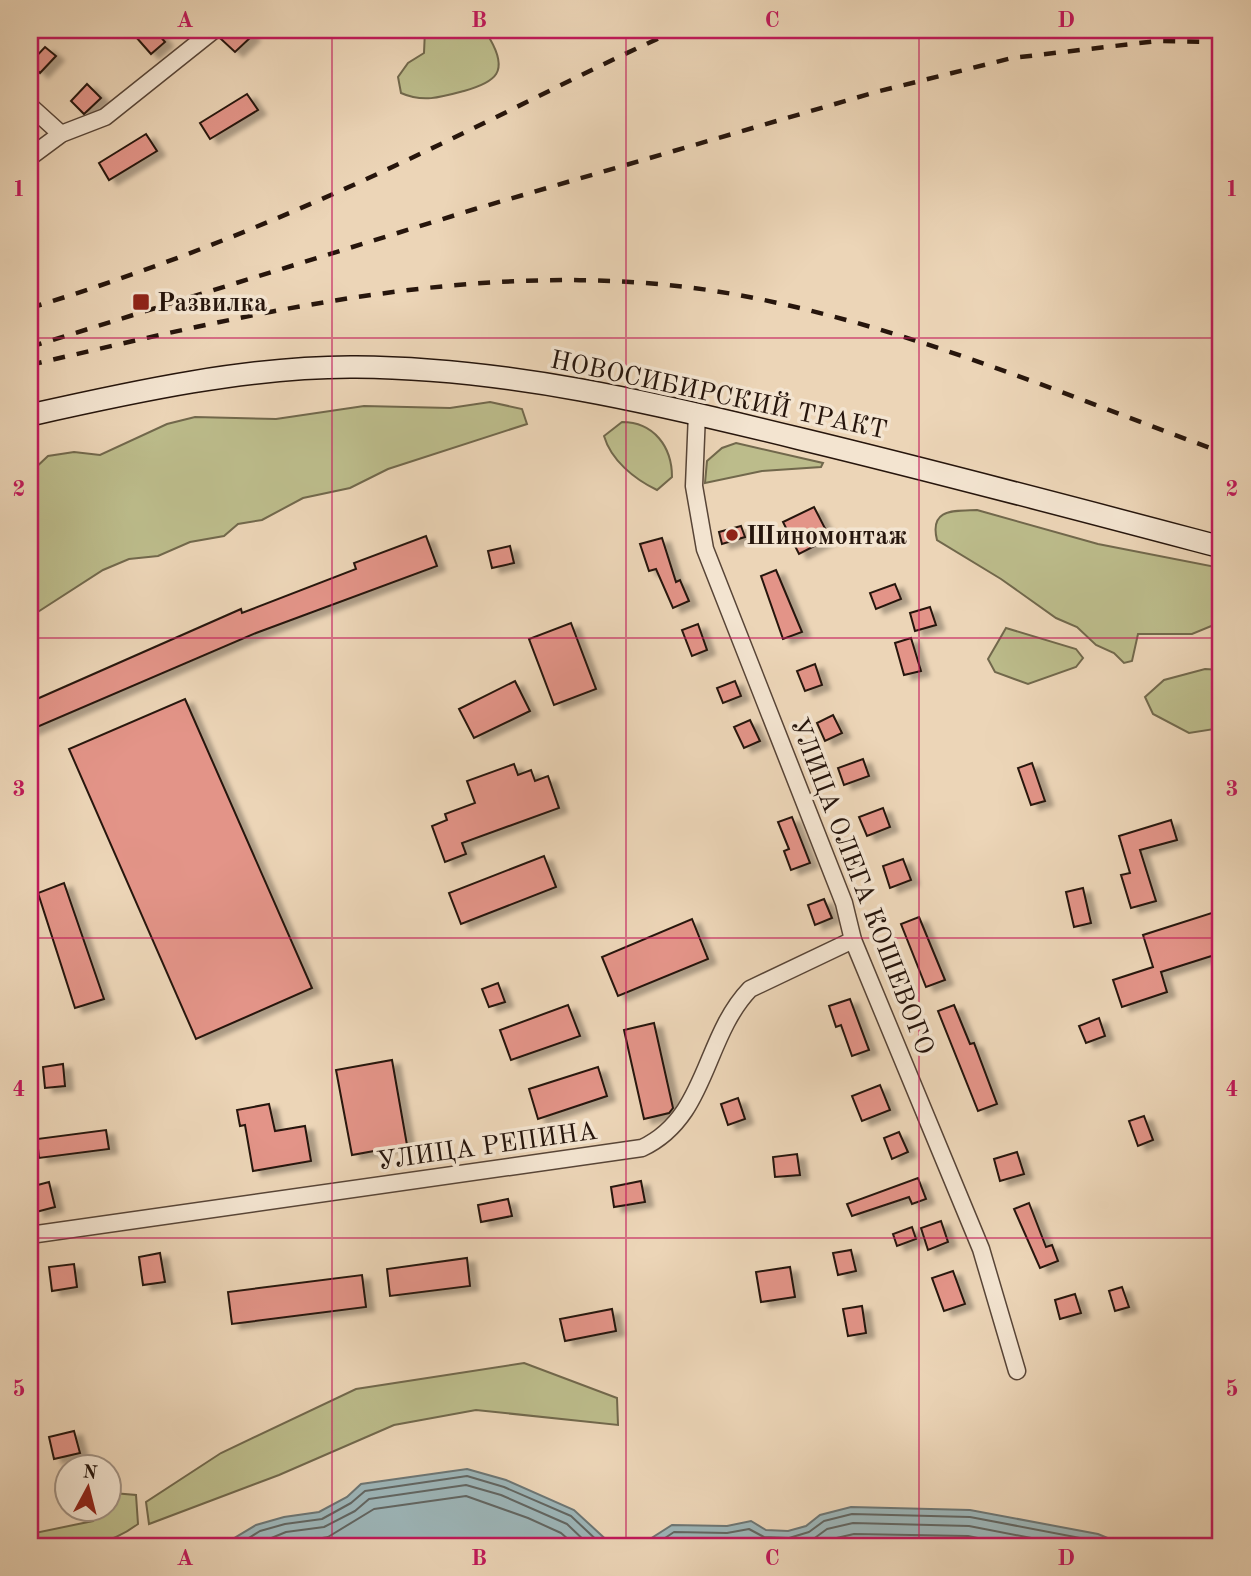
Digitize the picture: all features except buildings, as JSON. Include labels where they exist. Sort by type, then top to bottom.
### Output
[{"type":"main road","name":"НОВОСИБИРСКИЙ ТРАКТ","points":[[30,415],[148,391],[284,370],[355,367],[475,374],[564,386],[697,412],[1221,547]]},
{"type":"street","points":[[30,157],[61,134],[105,117],[214,30]]},
{"type":"street","points":[[30,106],[61,134]]},
{"type":"street","name":"УЛИЦА ОЛЕГА КОШЕВОГО","points":[[697,412],[694,486],[705,549],[844,903],[853,940],[981,1249],[1017,1371]]},
{"type":"street","name":"УЛИЦА РЕПИНА","points":[[30,1235],[642,1148],[662,1139],[682,1119],[723,1029],[738,1002],[750,989],[853,940]]},
{"type":"green space","points":[[425,30],[495,30],[490,39],[498,60],[499,68],[496,74],[475,88],[440,97],[417,98],[401,93],[398,77],[408,63],[424,53]]},
{"type":"green space","points":[[490,402],[522,409],[527,424],[388,469],[350,488],[303,498],[262,520],[238,524],[224,536],[190,542],[158,556],[129,559],[103,570],[30,617],[30,473],[48,456],[74,452],[100,455],[167,424],[195,417],[276,419],[364,406],[450,408]]},
{"type":"green space","points":[[622,422],[643,426],[652,431],[665,446],[672,477],[657,490],[624,468],[607,445],[604,436]]},
{"type":"green space","points":[[736,443],[823,463],[821,467],[762,471],[705,483],[707,461],[722,448]]},
{"type":"green space","points":[[977,510],[1098,544],[1221,568],[1221,622],[1192,634],[1138,634],[1132,661],[1124,663],[1114,653],[1096,645],[1077,627],[1056,618],[1001,579],[937,540],[937,522],[945,513]]},
{"type":"green space","points":[[1006,628],[1076,649],[1083,658],[1076,667],[1028,684],[995,672],[988,659]]},
{"type":"green space","points":[[1205,669],[1221,670],[1221,728],[1189,733],[1153,714],[1145,697],[1164,680]]},
{"type":"green space","points":[[524,1363],[617,1398],[618,1425],[476,1410],[394,1425],[279,1475],[149,1524],[146,1502],[221,1453],[356,1389]]},
{"type":"green space","points":[[122,1494],[136,1495],[138,1524],[112,1539],[86,1545],[30,1546],[30,1534],[78,1524],[122,1524]]},
{"type":"water","points":[[467,1469],[506,1480],[574,1510],[612,1545],[642,1544],[672,1525],[727,1526],[751,1521],[766,1530],[788,1531],[806,1526],[820,1515],[851,1507],[970,1510],[1098,1534],[1127,1546],[221,1546],[256,1525],[284,1517],[319,1512],[347,1497],[361,1484]]},
{"type":"railway","points":[[30,308],[181,257],[279,217],[376,175],[677,30]]},
{"type":"railway","points":[[30,347],[475,209],[876,92],[1012,58],[1157,41],[1221,42]]},
{"type":"railway","points":[[30,365],[208,324],[389,292],[481,283],[572,280],[663,285],[754,298],[873,328],[990,366],[1221,452]]},
{"type":"place","name":"Развилка","points":[[141,302]]},
{"type":"place","name":"Шиномонтаж","points":[[732,535]]}]
